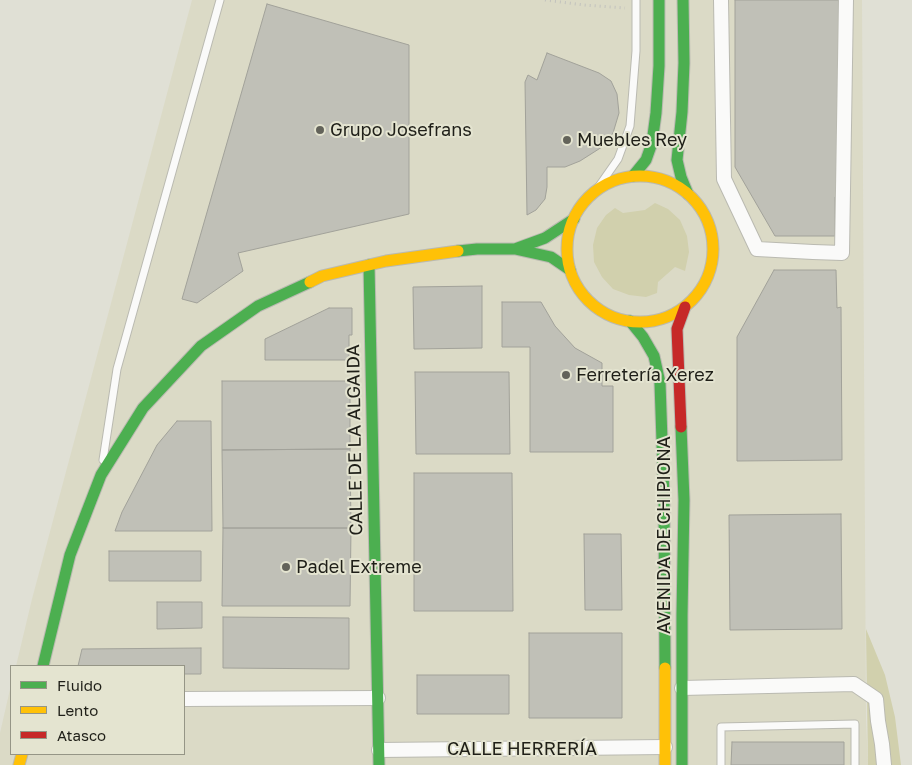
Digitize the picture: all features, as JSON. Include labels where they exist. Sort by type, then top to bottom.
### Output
[{"type":"main road","points":[[633,176],[646,160],[652,143],[659,66],[659,0]]},
{"type":"main road","points":[[683,0],[684,64],[678,160],[681,177],[688,194]]},
{"type":"main road","points":[[633,176],[653,177],[671,183],[688,194],[702,210],[710,230],[712,251],[709,272],[699,291],[685,307],[668,316],[649,322],[630,322],[610,316],[592,305],[579,289],[570,270],[567,253],[568,235],[574,218],[584,202],[598,189],[614,180],[633,176]]},
{"type":"main road","points":[[515,249],[545,238],[574,218]]},
{"type":"main road","points":[[43,665],[70,555],[100,476],[143,408],[201,346],[258,306],[322,276],[386,261],[477,249],[515,249],[551,257],[570,270]]},
{"type":"main road","name":"CALLE DE LA ALGAIDA","points":[[369,265],[379,765]]},
{"type":"main road","name":"AVENIDA DE CHIPIONA","points":[[682,765],[684,500],[677,329],[685,307]]},
{"type":"main road","name":"AVENIDA DE CHIPIONA","points":[[630,322],[643,337],[654,356],[660,383],[664,499],[665,765]]},
{"type":"street","points":[[721,0],[724,179],[756,249],[842,253],[846,0]]},
{"type":"street","points":[[682,688],[854,684],[876,699],[884,765]]},
{"type":"street","points":[[185,699],[378,698]]},
{"type":"street","name":"CALLE HERRERÍA","points":[[379,750],[665,748]]},
{"type":"lane","points":[[100,476],[117,369],[220,0]]},
{"type":"lane","points":[[598,189],[618,158],[630,126],[636,51],[636,0]]},
{"type":"lane","points":[[721,765],[721,726],[855,724],[855,765]]},
{"type":"path","points":[[545,0],[636,9]]},
{"type":"shaded area","points":[[192,0],[862,0],[866,719],[868,765],[0,765],[0,733],[10,689],[10,755],[185,755],[185,665],[16,665],[32,599]]},
{"type":"green space","points":[[655,203],[668,209],[680,220],[687,236],[689,252],[685,271],[675,267],[658,282],[657,293],[646,297],[629,295],[613,289],[602,277],[594,262],[593,245],[597,228],[606,215],[615,208],[623,213],[645,210]]},
{"type":"green space","points":[[866,629],[885,675],[895,717],[901,765],[868,765]]},
{"type":"building","points":[[735,0],[840,0],[840,197],[835,197],[835,236],[775,236],[735,167]]},
{"type":"building","name":"Grupo Josefrans","points":[[267,4],[409,45],[409,214],[238,253],[243,271],[197,303],[182,299]]},
{"type":"building","name":"Muebles Rey","points":[[547,53],[599,73],[611,81],[617,94],[619,113],[613,133],[602,147],[580,161],[565,167],[547,167],[545,199],[536,210],[527,215],[525,82],[528,75],[537,80]]},
{"type":"building","points":[[774,270],[836,270],[837,308],[841,307],[842,460],[737,461],[737,337]]},
{"type":"building","points":[[482,286],[482,348],[414,349],[413,287]]},
{"type":"building","name":"Ferretería Xerez","points":[[502,302],[541,302],[555,326],[575,348],[602,363],[602,386],[613,386],[613,452],[530,452],[530,347],[502,347]]},
{"type":"building","points":[[329,308],[352,308],[352,335],[349,335],[349,360],[265,360],[265,339]]},
{"type":"building","points":[[415,372],[509,372],[510,454],[416,454]]},
{"type":"building","points":[[222,381],[350,381],[350,449],[222,450]]},
{"type":"building","points":[[177,421],[211,421],[212,531],[115,531],[122,512],[157,445]]},
{"type":"building","points":[[350,449],[351,528],[223,528],[222,450]]},
{"type":"building","points":[[414,473],[512,473],[513,611],[414,611]]},
{"type":"building","points":[[841,514],[842,629],[730,630],[729,515]]},
{"type":"building","name":"Padel Extreme","points":[[223,528],[351,528],[350,606],[222,606]]},
{"type":"building","points":[[584,534],[621,534],[622,610],[585,610]]},
{"type":"building","points":[[109,551],[201,551],[201,581],[109,581]]},
{"type":"building","points":[[157,602],[202,602],[202,628],[157,629]]},
{"type":"building","points":[[223,617],[349,618],[349,669],[223,668]]},
{"type":"building","points":[[529,633],[622,633],[622,718],[529,718]]},
{"type":"building","points":[[201,648],[201,674],[185,674],[185,665],[78,665],[82,649]]},
{"type":"building","points":[[417,675],[509,675],[509,714],[417,714]]},
{"type":"building","points":[[732,742],[844,742],[844,765],[731,765]]},
{"type":"traffic: fast","points":[[633,176],[646,160],[652,143],[659,66],[659,0]]},
{"type":"traffic: fast","points":[[683,0],[684,63],[682,112],[677,160],[688,194]]},
{"type":"traffic: fast","points":[[515,249],[545,238],[574,219]]},
{"type":"traffic: fast","points":[[458,251],[515,249],[551,257],[570,270]]},
{"type":"traffic: fast","points":[[369,265],[379,765]]},
{"type":"traffic: fast","points":[[43,665],[70,555],[101,475],[143,408],[201,346],[258,306],[310,282]]},
{"type":"traffic: fast","points":[[630,321],[643,337],[654,356],[660,383],[664,499],[665,668]]},
{"type":"traffic: fast","points":[[681,427],[684,500],[682,765]]},
{"type":"traffic: slow","points":[[640,176],[668,182],[691,198],[707,221],[713,249],[707,277],[691,300],[668,316],[640,322],[612,316],[589,300],[573,277],[567,249],[573,221],[589,198],[612,182],[640,176]]},
{"type":"traffic: slow","points":[[310,282],[322,276],[386,261],[458,251]]},
{"type":"traffic: slow","points":[[665,668],[665,765]]},
{"type":"traffic: slow","points":[[19,765],[22,755]]},
{"type":"traffic: jam","points":[[681,427],[677,329],[685,307]]},
{"type":"place","name":"Grupo Josefrans","points":[[320,130]]},
{"type":"place","name":"Muebles Rey","points":[[567,140]]},
{"type":"place","name":"Ferretería Xerez","points":[[566,375]]},
{"type":"place","name":"Padel Extreme","points":[[286,567]]}]
